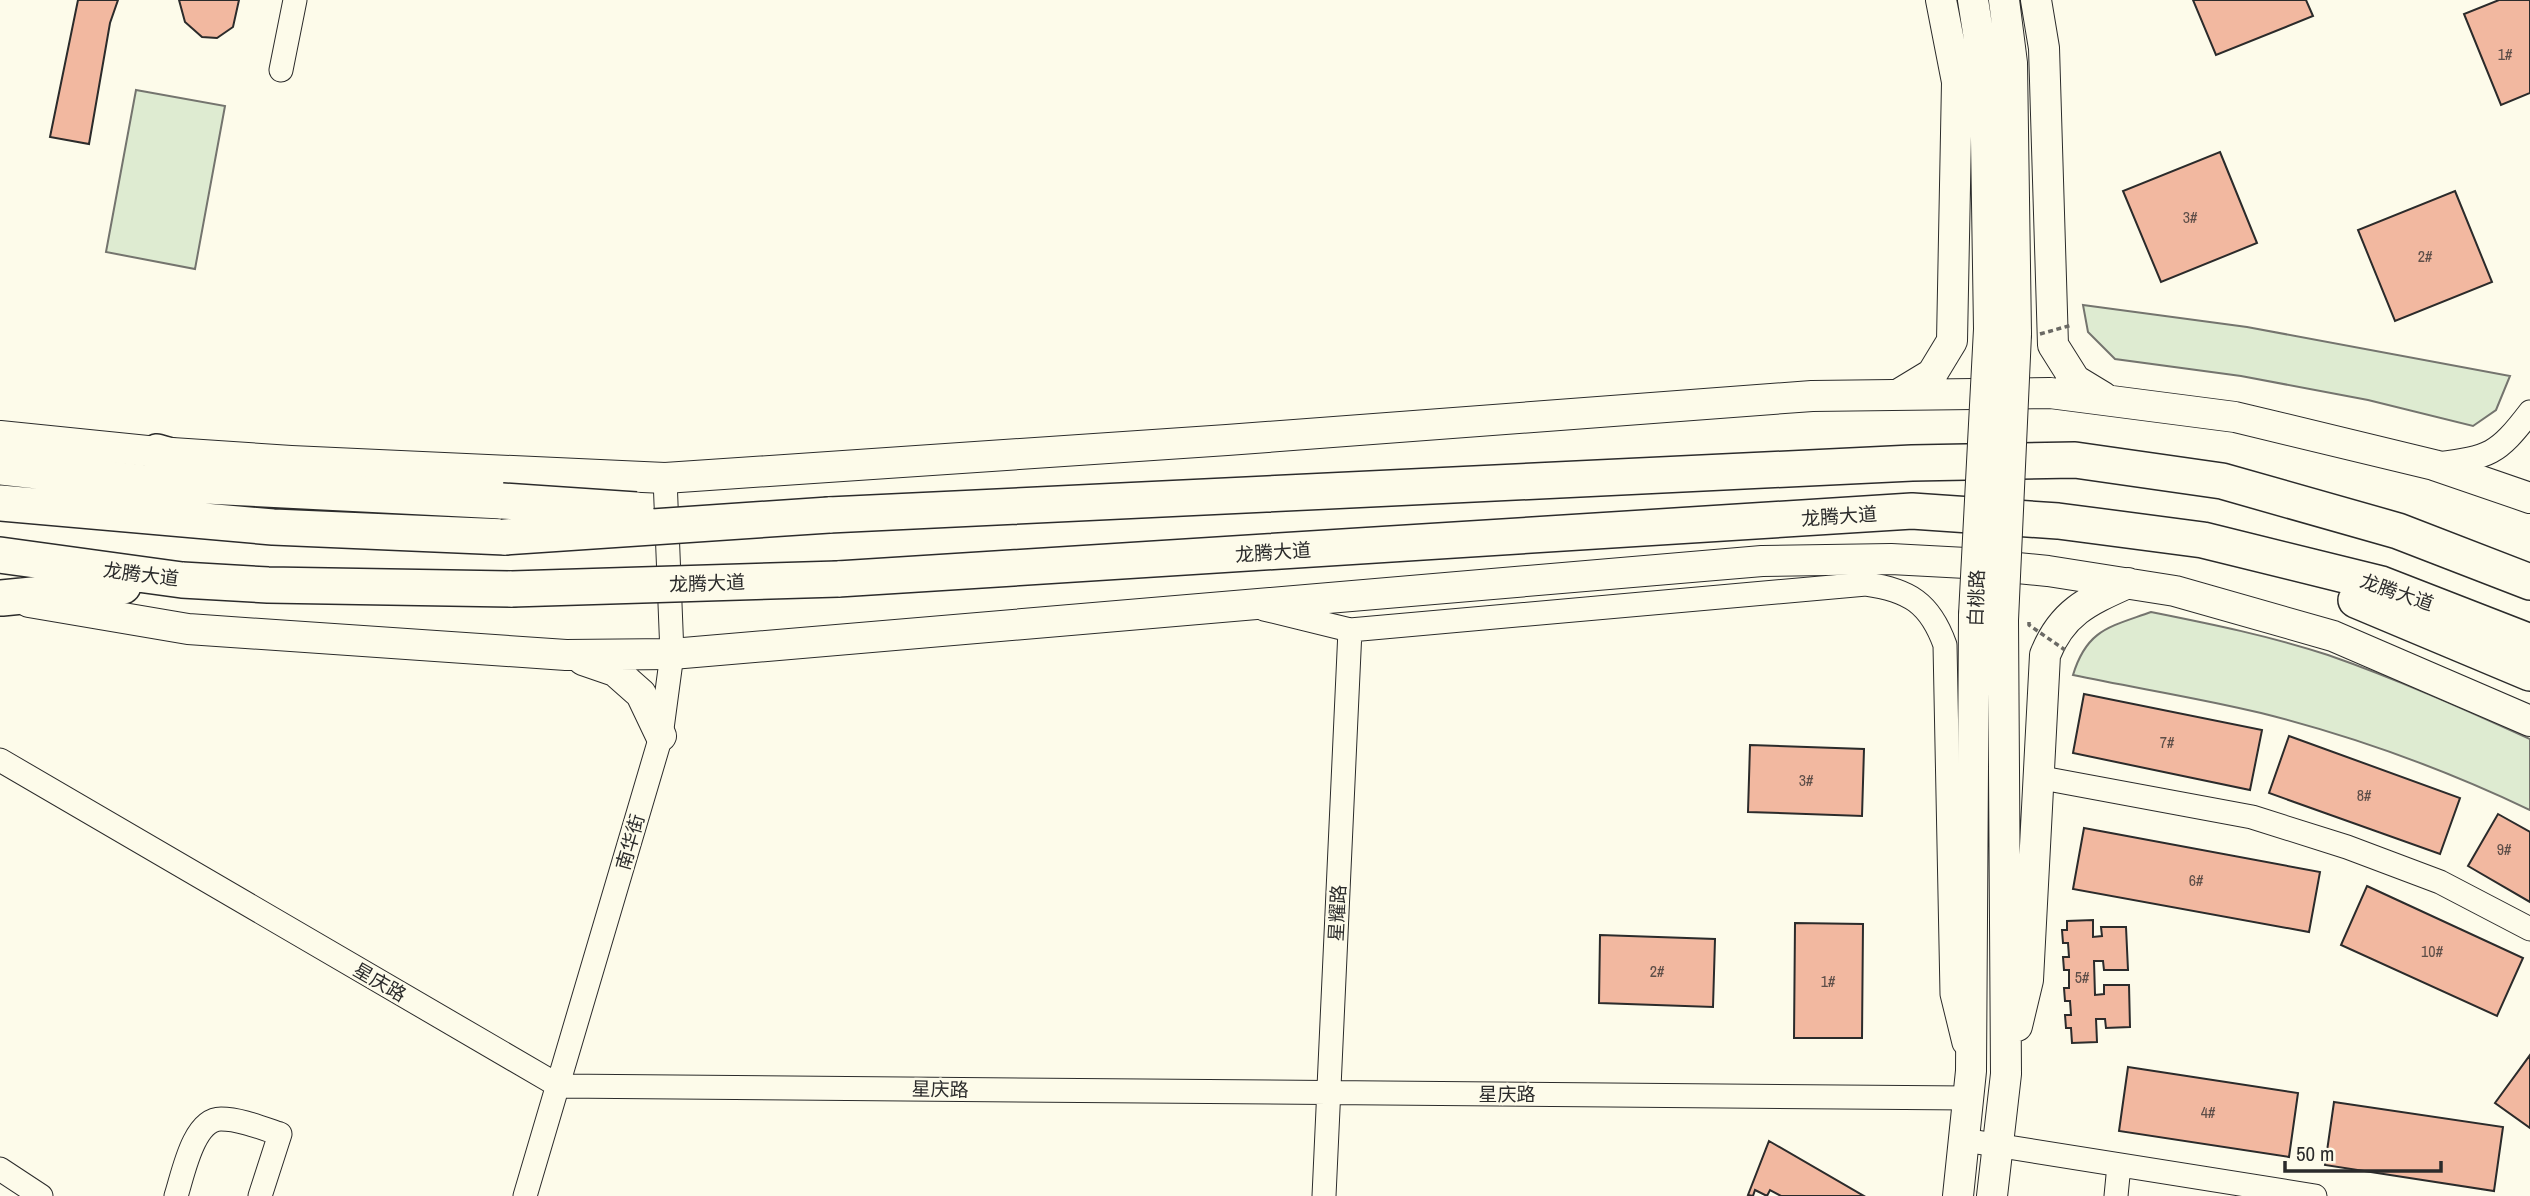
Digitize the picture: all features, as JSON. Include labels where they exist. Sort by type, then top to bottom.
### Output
[{"type":"highway","points":[[0,503],[273,527],[505,537],[772,518],[1926,463],[2075,460],[2222,481],[2405,514],[2530,562]]},
{"type":"highway","points":[[0,467],[151,467],[281,491],[502,501],[772,518]]},
{"type":"highway","points":[[2222,481],[2398,531],[2530,582]]},
{"type":"highway","name":"龙腾大道","points":[[0,555],[182,580],[268,585],[512,589],[838,579],[1912,511],[2058,520],[2203,540],[2381,584],[2530,642]]},
{"type":"highway","points":[[2203,540],[2370,605],[2530,673]]},
{"type":"highway","points":[[1,598],[182,580]]},
{"type":"main road","points":[[1898,395],[1933,374],[1952,341],[1957,82],[1941,0]]},
{"type":"main road","name":"白桃路","points":[[1973,0],[1985,77],[2003,332]]},
{"type":"main road","name":"白桃路","points":[[1958,1196],[1970,1085],[2003,332],[2012,63],[2004,0]]},
{"type":"main road","points":[[2036,0],[2045,48],[2053,345],[2075,380],[2110,401]]},
{"type":"main road","points":[[0,436],[151,467],[291,461],[665,478],[1227,440],[1812,396],[2050,393],[2235,417],[2434,465],[2530,498]]},
{"type":"main road","points":[[1,598],[188,629],[566,655],[672,653],[1748,562],[1891,559],[2048,571],[2175,592],[2333,636],[2530,721]]},
{"type":"main road","points":[[2006,1074],[2028,980],[2045,655],[2053,635],[2077,610],[2096,597],[2128,583]]},
{"type":"main road","name":"白桃路","points":[[1989,617],[2006,1074],[1992,1196]]},
{"type":"main road","points":[[566,655],[615,671],[641,694],[661,736]]},
{"type":"street","points":[[281,69],[295,0]]},
{"type":"street","points":[[2434,465],[2487,456],[2506,441],[2530,412]]},
{"type":"street","name":"南华街","points":[[525,1196],[661,736],[672,653],[665,478]]},
{"type":"street","points":[[1244,604],[1350,630],[1866,584],[1889,587],[1908,595],[1926,609],[1939,628],[1945,645],[1952,994],[1970,1085]]},
{"type":"street","name":"星耀路","points":[[1324,1196],[1350,630]]},
{"type":"street","name":"星庆路","points":[[0,760],[559,1086],[1328,1093],[1970,1085]]},
{"type":"street","points":[[2037,777],[2252,817],[2347,847],[2441,883],[2530,929]]},
{"type":"street","points":[[177,1196],[196,1135],[205,1125],[219,1118],[280,1134],[260,1196]]},
{"type":"street","points":[[1964,1140],[2315,1196]]},
{"type":"street","points":[[2116,1196],[2119,1165]]},
{"type":"street","points":[[0,1169],[41,1196]]},
{"type":"green space","points":[[136,90],[225,106],[195,269],[106,252]]},
{"type":"green space","points":[[2083,305],[2247,327],[2510,376],[2496,410],[2473,426],[2368,400],[2241,376],[2115,359],[2088,332]]},
{"type":"green space","points":[[2151,612],[2262,636],[2328,655],[2405,684],[2530,739],[2530,810],[2431,767],[2330,732],[2238,708],[2073,675],[2085,648],[2093,639],[2112,626]]},
{"type":"building","points":[[78,0],[118,0],[110,23],[89,144],[50,137]]},
{"type":"building","points":[[179,0],[239,0],[233,27],[217,38],[202,37],[185,22]]},
{"type":"building","points":[[2193,0],[2306,0],[2313,16],[2216,55]]},
{"type":"building","points":[[2499,0],[2530,0],[2530,93],[2501,105],[2464,14]]},
{"type":"building","points":[[2220,152],[2257,243],[2161,282],[2123,191]]},
{"type":"building","points":[[2455,191],[2492,282],[2395,321],[2358,230]]},
{"type":"building","points":[[2084,694],[2262,730],[2250,790],[2073,753]]},
{"type":"building","points":[[2289,736],[2460,798],[2440,854],[2269,793]]},
{"type":"building","points":[[1750,745],[1864,749],[1862,816],[1748,812]]},
{"type":"building","points":[[2498,814],[2530,832],[2530,902],[2468,866]]},
{"type":"building","points":[[2084,828],[2320,872],[2309,932],[2073,889]]},
{"type":"building","points":[[2367,886],[2523,958],[2497,1016],[2341,945]]},
{"type":"building","points":[[2093,920],[2093,937],[2102,936],[2101,927],[2126,927],[2128,970],[2104,970],[2103,961],[2094,961],[2095,995],[2104,994],[2104,985],[2129,985],[2130,1027],[2106,1028],[2105,1019],[2096,1019],[2097,1042],[2072,1043],[2071,1028],[2066,1028],[2065,1015],[2071,1015],[2070,1001],[2065,1001],[2064,988],[2069,988],[2069,970],[2064,970],[2063,957],[2069,957],[2068,943],[2063,943],[2062,930],[2067,930],[2067,921]]},
{"type":"building","points":[[1795,923],[1863,924],[1862,1038],[1794,1038]]},
{"type":"building","points":[[1600,935],[1715,939],[1713,1007],[1599,1003]]},
{"type":"building","points":[[2530,1055],[2530,1128],[2495,1103]]},
{"type":"building","points":[[2128,1067],[2298,1093],[2289,1157],[2119,1131]]},
{"type":"building","points":[[2334,1102],[2503,1127],[2494,1191],[2325,1165]]},
{"type":"building","points":[[1769,1141],[1864,1196],[1781,1196],[1770,1190],[1767,1196],[1755,1190],[1753,1196],[1748,1195]]}]
